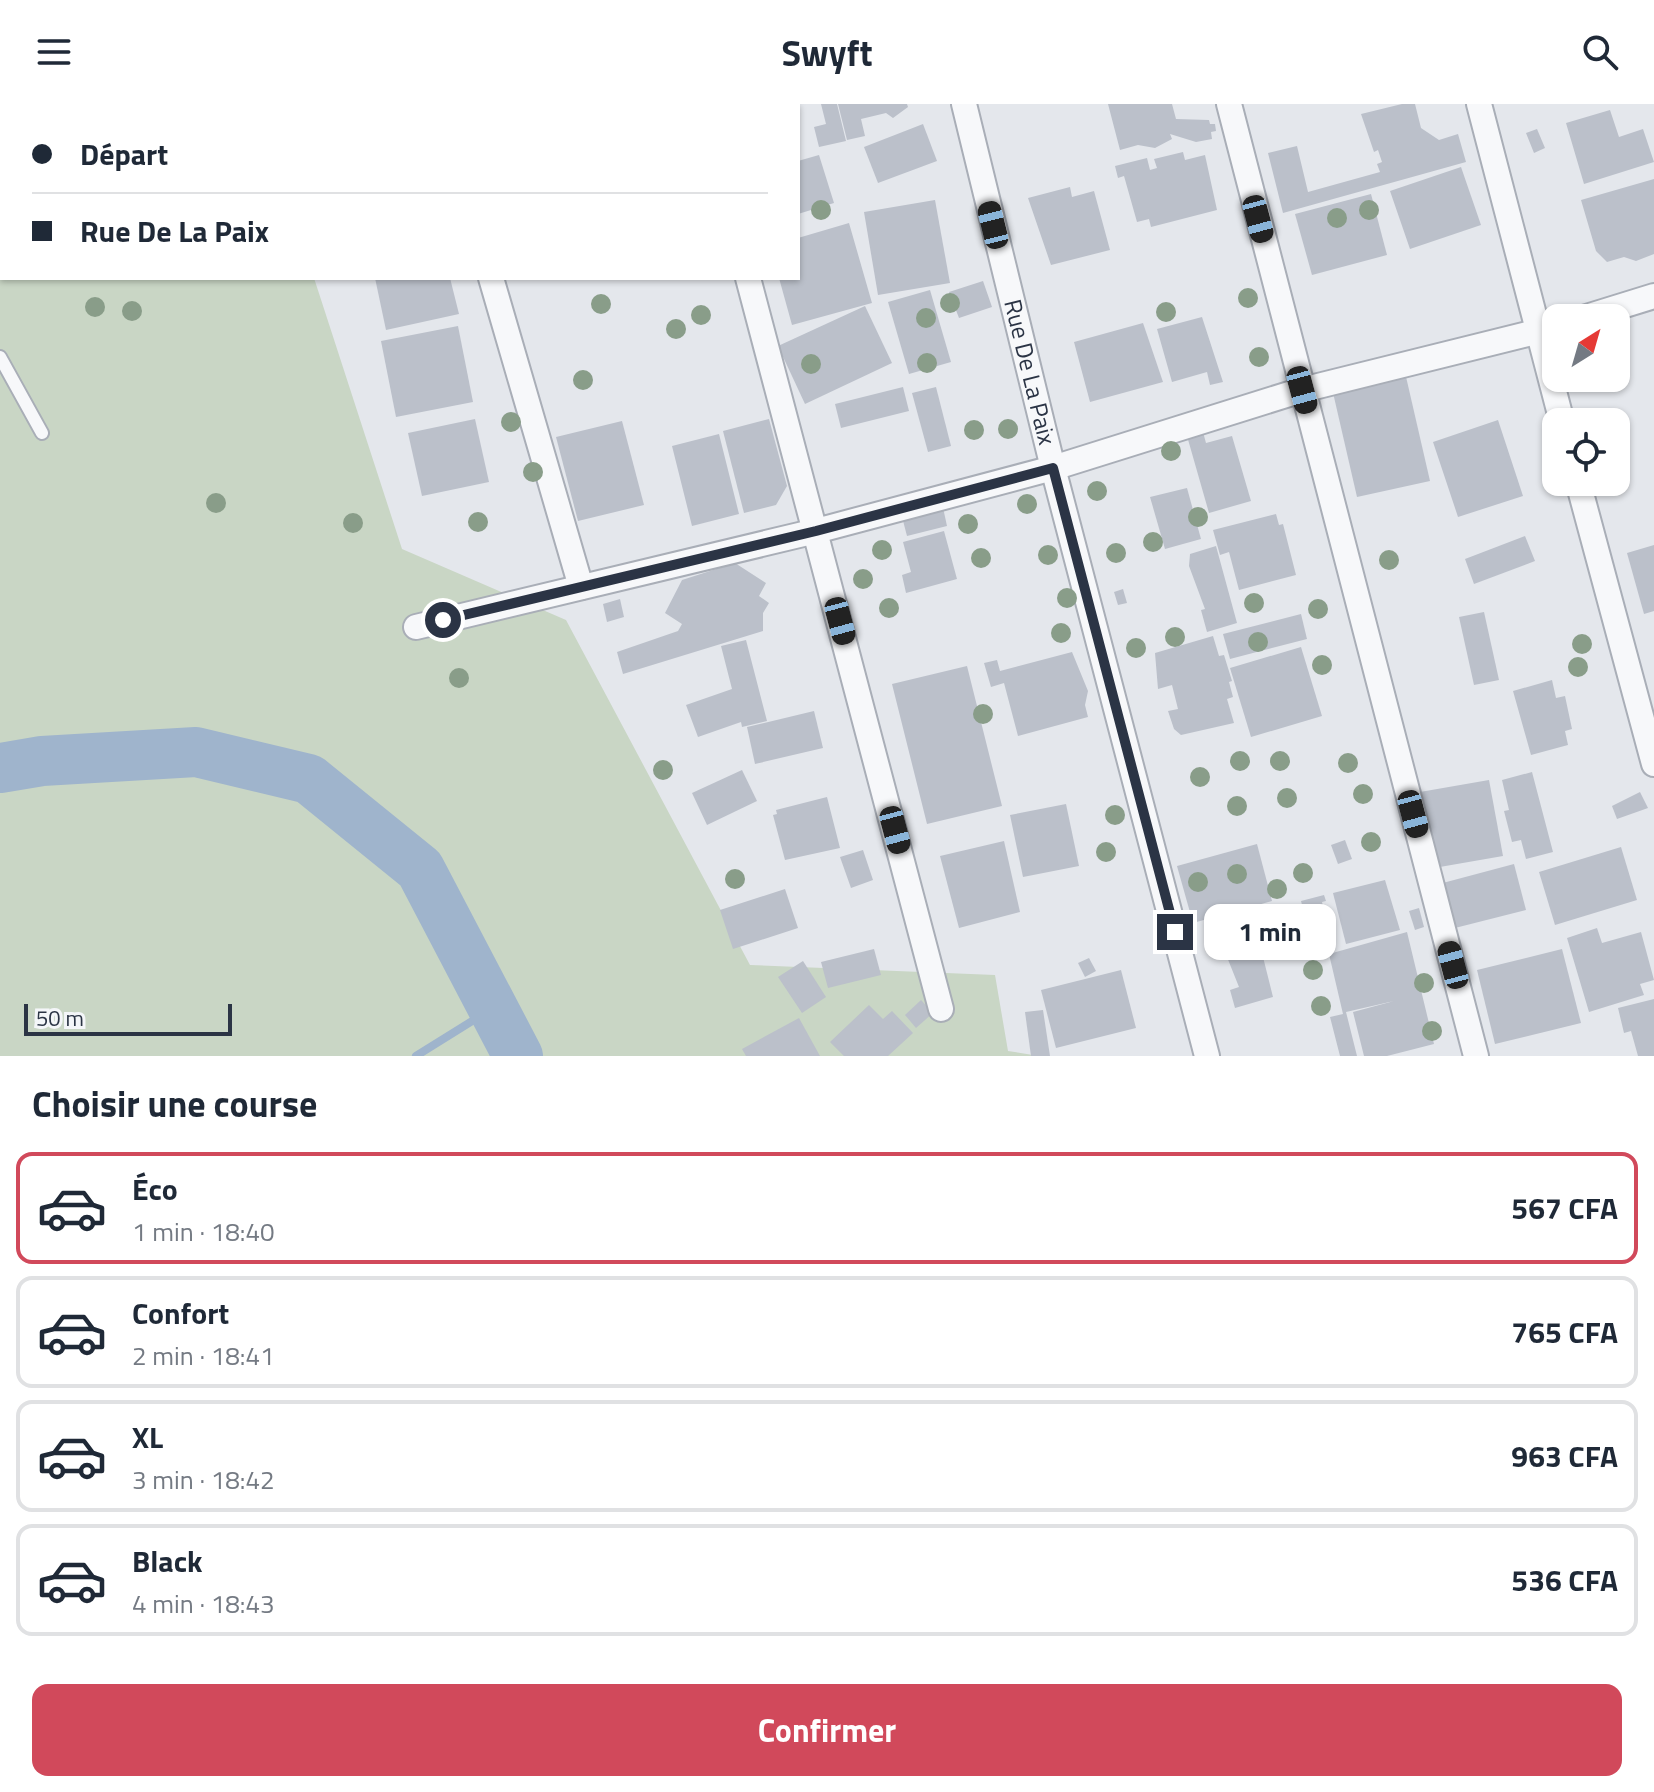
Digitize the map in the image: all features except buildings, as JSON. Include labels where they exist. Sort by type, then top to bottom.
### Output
[{"type":"street","name":"Rue De La Paix","points":[[964,104],[1053,468],[1207,1056]]},
{"type":"street","points":[[1229,104],[1476,1056]]},
{"type":"street","points":[[1479,104],[1542,312]]},
{"type":"street","points":[[492,280],[581,587]]},
{"type":"street","points":[[749,280],[941,1009]]},
{"type":"street","points":[[1628,304],[1654,296]]},
{"type":"street","points":[[416,627],[816,531],[1053,468],[1302,390],[1542,330]]},
{"type":"street","points":[[1582,496],[1654,764]]},
{"type":"lane","points":[[0,357],[42,433]]},
{"type":"green space","points":[[0,280],[315,280],[402,549],[566,620],[750,965],[995,975],[1008,1051],[1039,1056],[0,1056]]},
{"type":"waterway","points":[[0,768],[42,761],[196,752],[309,779],[420,869],[518,1056]]},
{"type":"waterway","points":[[416,1056],[493,1008]]},
{"type":"route","points":[[443,620],[816,531],[1053,468],[1175,932]]}]
